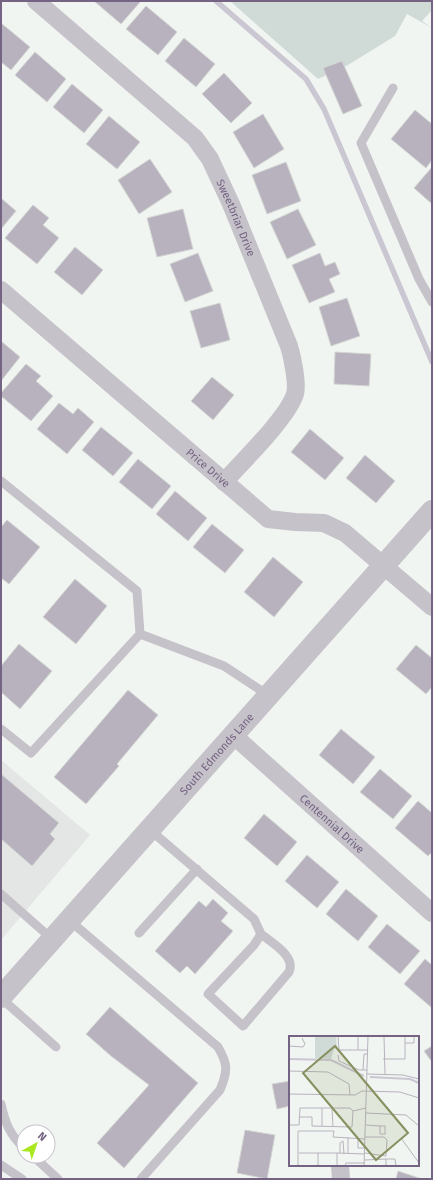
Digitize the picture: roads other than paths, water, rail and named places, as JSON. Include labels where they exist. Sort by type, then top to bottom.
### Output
[{"type":"street","name":"Sweetbriar Drive","points":[[36,1],[195,138],[210,159],[231,204],[289,346],[293,361],[295,394],[283,415],[224,482]]},
{"type":"street","name":"Price Drive","points":[[1,290],[268,519],[324,523],[345,533],[384,565],[432,608]]},
{"type":"street","name":"South Edmonds Lane","points":[[1,997],[432,512]]},
{"type":"street","name":"Centennial Drive","points":[[233,735],[432,913]]},
{"type":"street","points":[[340,1166],[341,1179]]},
{"type":"lane","points":[[393,88],[361,143],[419,279],[432,302]]},
{"type":"lane","points":[[1,481],[137,591],[140,634],[31,754],[1,729]]},
{"type":"lane","points":[[140,634],[224,666],[268,695]]},
{"type":"lane","points":[[150,829],[254,919],[261,934],[290,960],[291,967],[289,972],[243,1026],[208,994],[254,945],[261,934]]},
{"type":"lane","points":[[140,933],[197,869]]},
{"type":"lane","points":[[1,894],[52,939]]},
{"type":"lane","points":[[69,920],[218,1047],[227,1067],[225,1078],[220,1090],[141,1179]]},
{"type":"lane","points":[[1,997],[56,1048]]},
{"type":"lane","points":[[1,1104],[5,1124],[16,1140]]},
{"type":"lane","points":[[42,1164],[58,1179]]},
{"type":"lane","points":[[1,1165],[22,1179]]},
{"type":"waterway","points":[[216,1],[306,79],[324,109],[432,362]]}]
